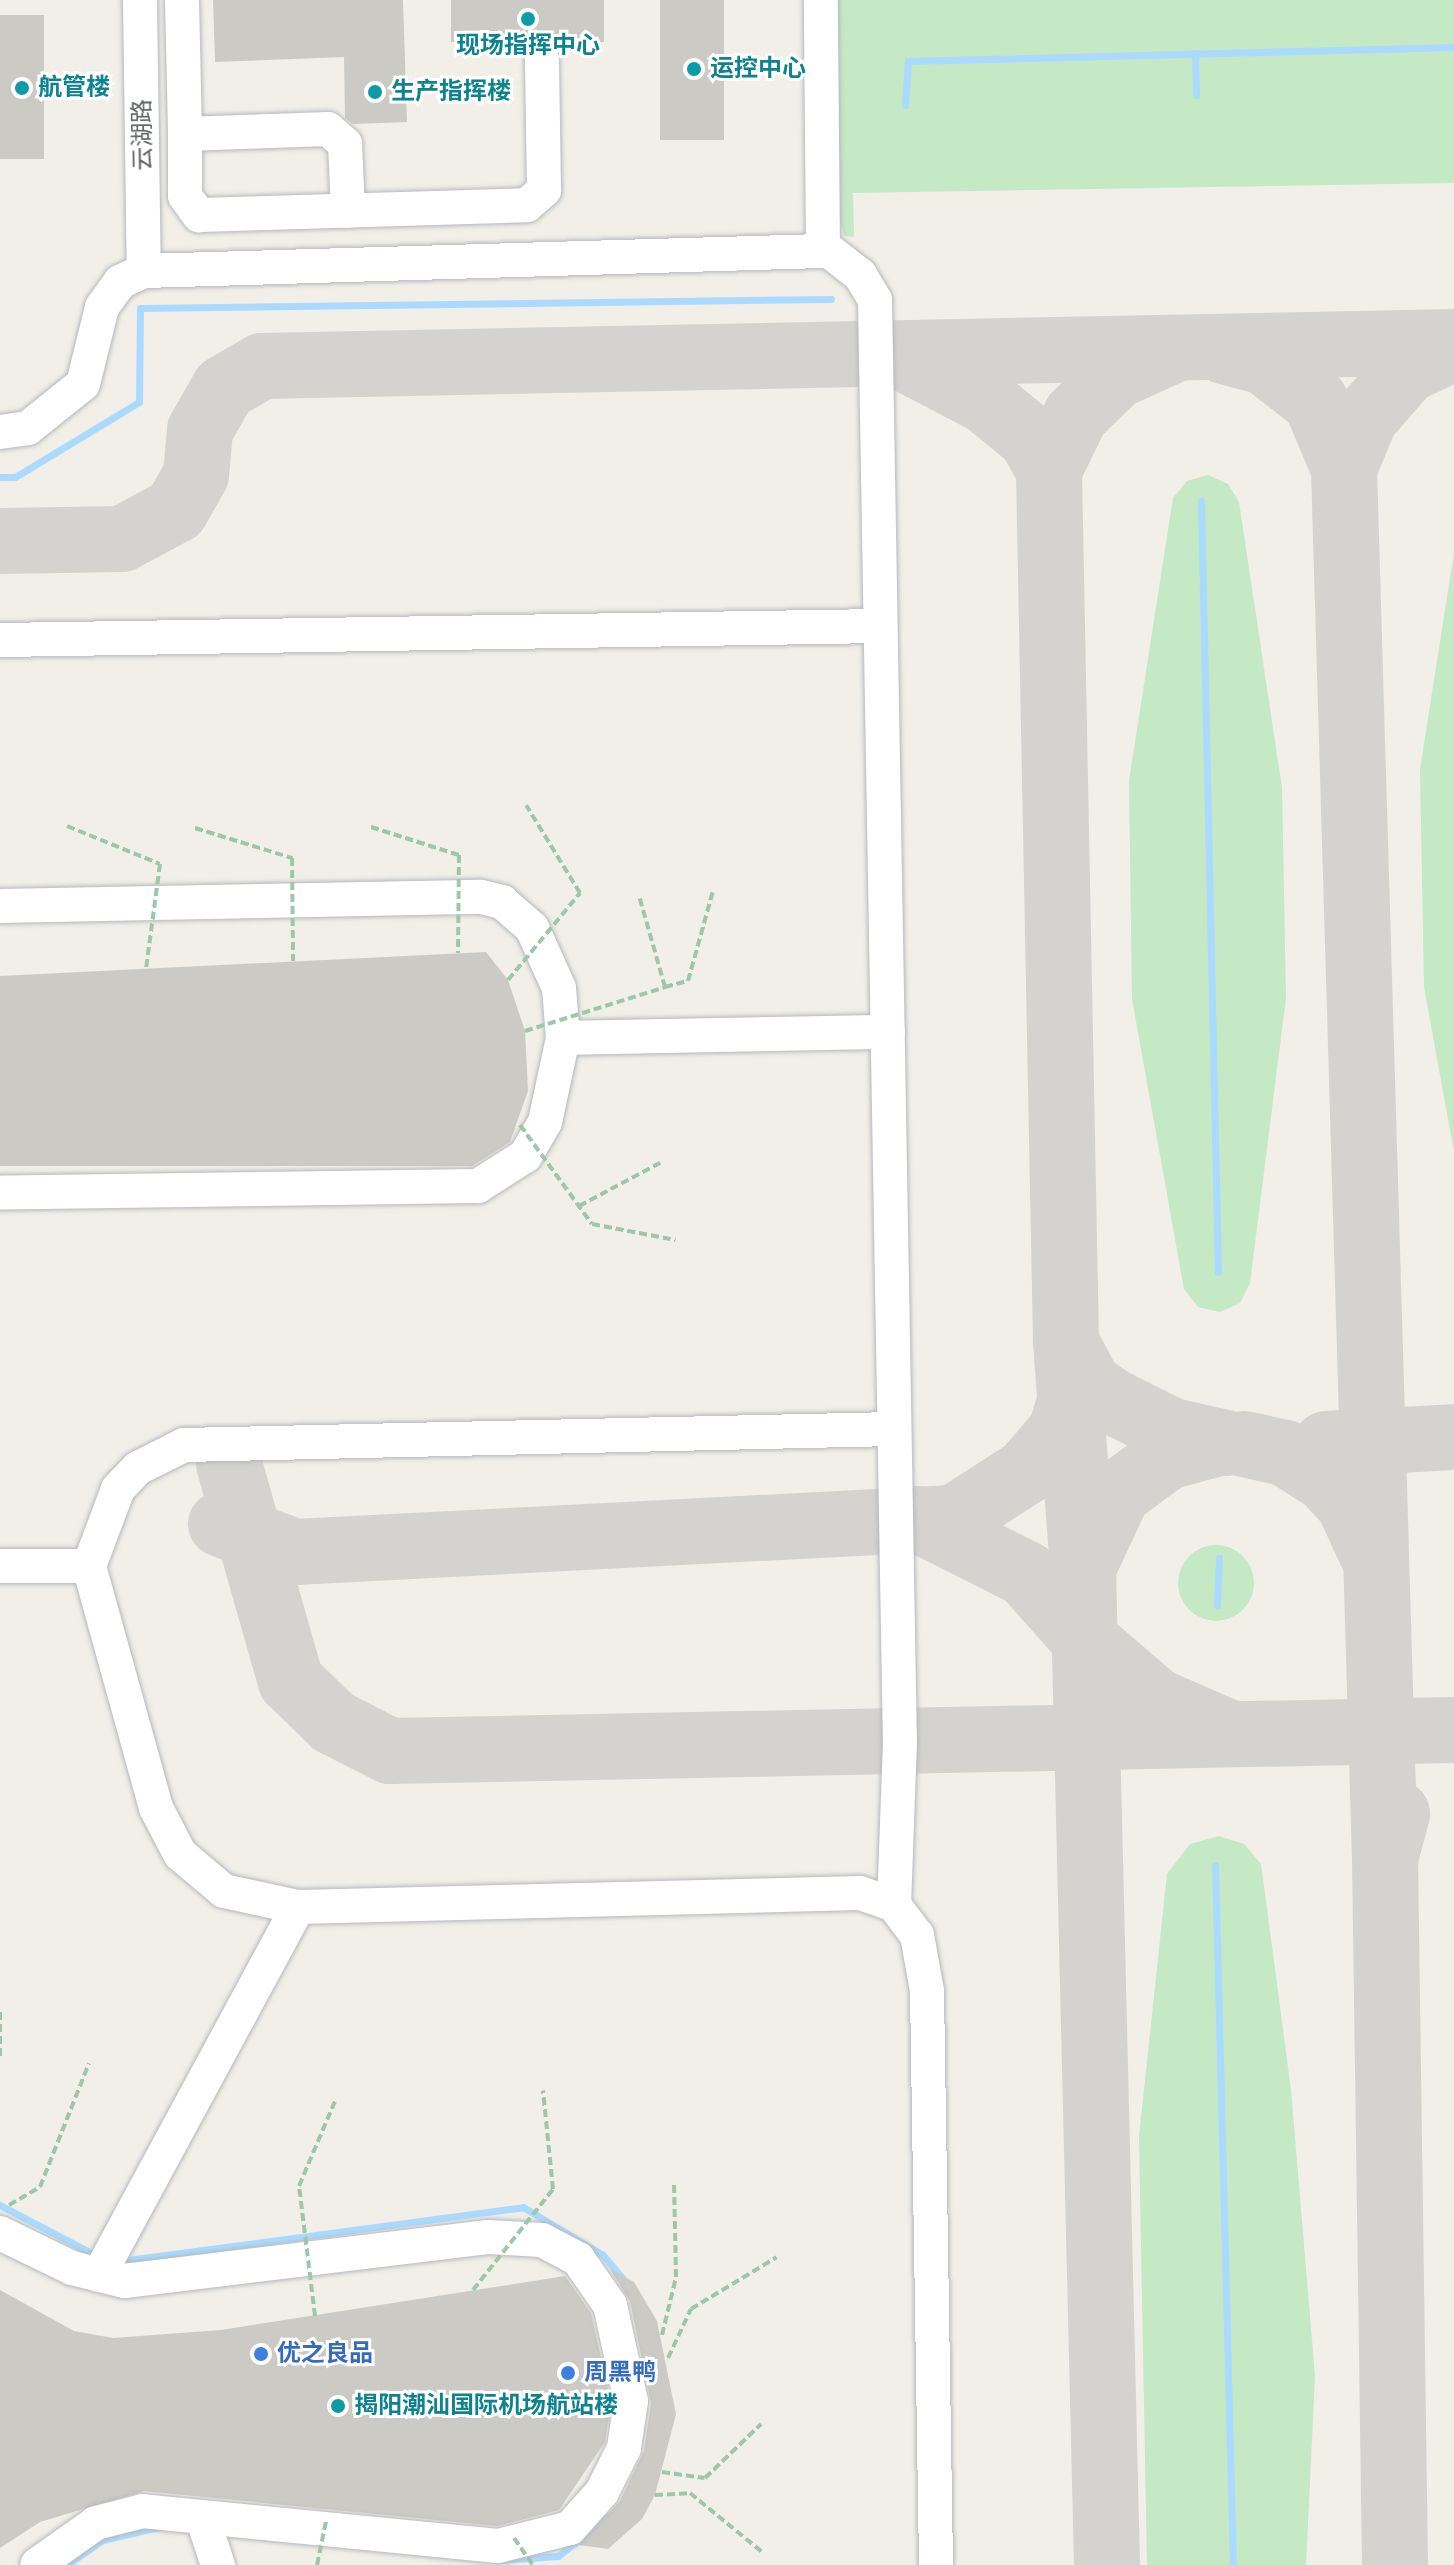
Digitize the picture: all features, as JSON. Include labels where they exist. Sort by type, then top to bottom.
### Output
[{"type":"lane","name":"云湖路","points":[[140,0],[144,271]]},
{"type":"lane","points":[[182,0],[185,196],[199,215],[527,205],[544,190],[542,59]]},
{"type":"lane","points":[[821,0],[824,247]]},
{"type":"lane","points":[[185,134],[328,129],[345,144],[348,211]]},
{"type":"lane","points":[[0,432],[28,428],[83,384],[102,307],[120,282],[144,271],[824,247],[860,275],[875,300],[878,626],[901,1831],[894,1905]]},
{"type":"lane","points":[[0,640],[878,626]]},
{"type":"lane","points":[[0,906],[481,897],[502,902],[532,928],[559,988],[563,1038],[545,1122],[525,1156],[478,1186],[0,1193]]},
{"type":"lane","points":[[563,1038],[888,1032]]},
{"type":"lane","points":[[894,1429],[184,1445],[138,1468],[118,1489],[89,1566],[168,1835],[202,1877],[224,1891],[298,1907],[860,1893],[894,1905],[917,1935],[927,1991],[936,2565]]},
{"type":"lane","points":[[0,1566],[89,1566]]},
{"type":"lane","points":[[99,2275],[298,1907]]},
{"type":"lane","points":[[0,2233],[99,2275],[124,2281],[488,2237],[542,2240],[578,2259],[610,2305],[631,2401],[624,2448],[602,2492],[570,2528],[498,2546],[143,2511],[96,2523],[37,2565]]},
{"type":"lane","points":[[202,2517],[218,2565]]},
{"type":"path","points":[[508,980],[580,893],[526,805]]},
{"type":"path","points":[[67,826],[160,864],[146,969]]},
{"type":"path","points":[[371,827],[459,855],[458,953]]},
{"type":"path","points":[[195,828],[292,858],[293,961]]},
{"type":"path","points":[[525,1031],[688,981],[713,891]]},
{"type":"path","points":[[639,896],[665,987]]},
{"type":"path","points":[[520,1125],[592,1224],[675,1240]]},
{"type":"path","points":[[579,1206],[660,1163]]},
{"type":"path","points":[[0,2012],[0,2059]]},
{"type":"path","points":[[0,2210],[40,2187],[89,2063]]},
{"type":"path","points":[[473,2290],[553,2189],[543,2091]]},
{"type":"path","points":[[315,2316],[299,2186],[335,2101]]},
{"type":"path","points":[[662,2335],[676,2277],[674,2182]]},
{"type":"path","points":[[668,2358],[691,2309],[777,2257]]},
{"type":"path","points":[[662,2472],[705,2478],[761,2424]]},
{"type":"path","points":[[655,2495],[690,2493],[762,2552]]},
{"type":"path","points":[[317,2565],[326,2521]]},
{"type":"path","points":[[514,2538],[533,2565]]},
{"type":"green space","points":[[835,0],[1454,0],[1454,183],[853,193],[854,237],[844,236],[836,207]]},
{"type":"green space","points":[[1208,475],[1228,484],[1239,502],[1282,788],[1286,998],[1250,1283],[1240,1303],[1220,1312],[1198,1307],[1184,1289],[1132,999],[1129,781],[1173,498],[1187,481]]},
{"type":"green space","points":[[1454,553],[1454,1152],[1424,987],[1420,769]]},
{"type":"green space","points":[[1224,1545],[1237,1551],[1248,1562],[1254,1583],[1252,1598],[1237,1615],[1224,1621],[1208,1621],[1195,1615],[1180,1598],[1178,1575],[1184,1562],[1201,1547]]},
{"type":"green space","points":[[1219,1836],[1244,1844],[1261,1864],[1291,2090],[1315,2376],[1306,2565],[1147,2565],[1139,2137],[1167,1874],[1190,1844]]},
{"type":"building","name":"生产指挥楼","points":[[213,0],[403,0],[407,122],[353,124],[345,118],[344,57],[215,62]]},
{"type":"building","name":"现场指挥中心","points":[[451,0],[604,0],[604,42],[451,42]]},
{"type":"building","name":"运控中心","points":[[660,0],[724,0],[724,140],[660,140]]},
{"type":"building","name":"航管楼","points":[[0,15],[44,15],[44,159],[0,159]]},
{"type":"building","points":[[486,952],[508,980],[525,1031],[528,1091],[510,1142],[472,1166],[0,1166],[0,976]]},
{"type":"building","points":[[610,2269],[634,2282],[657,2321],[676,2414],[655,2495],[642,2519],[608,2549],[579,2545],[620,2501],[644,2451],[651,2403],[630,2301]]},
{"type":"building","name":"揭阳潮汕国际机场航站楼","points":[[565,2276],[591,2313],[611,2402],[605,2442],[559,2510],[497,2526],[144,2491],[40,2522],[0,2548],[0,2290],[74,2331],[113,2338],[221,2330]]},
{"type":"waterway","points":[[905,105],[908,61],[1454,47]]},
{"type":"waterway","points":[[1195,53],[1196,95]]},
{"type":"waterway","points":[[0,477],[15,477],[139,402],[140,308],[831,299]]},
{"type":"waterway","points":[[1201,501],[1218,1272]]},
{"type":"waterway","points":[[1217,1605],[1219,1558]]},
{"type":"waterway","points":[[1215,1865],[1233,2565]]},
{"type":"waterway","points":[[0,2205],[97,2256]]},
{"type":"waterway","points":[[120,2261],[523,2207],[603,2255],[623,2279]]},
{"type":"waterway","points":[[501,2560],[558,2556],[607,2517]]},
{"type":"waterway","points":[[68,2564],[102,2540],[159,2527]]},
{"type":"taxiway","points":[[0,541],[122,539],[176,510],[196,475],[200,430],[224,388],[262,366],[1454,342]]},
{"type":"taxiway","points":[[1385,1859],[1344,469],[1365,418],[1407,370],[1454,348]]},
{"type":"taxiway","points":[[1083,1568],[1066,1342],[1049,470],[1076,415],[1116,376],[1173,350]]},
{"type":"taxiway","points":[[1224,351],[1265,362],[1316,402],[1344,469]]},
{"type":"taxiway","points":[[900,356],[986,401],[1031,438],[1049,470]]},
{"type":"taxiway","points":[[1066,1342],[1089,1385],[1112,1401],[1172,1431],[1226,1443]]},
{"type":"taxiway","points":[[221,1524],[295,1552],[954,1518],[1027,1471],[1061,1431],[1071,1399]]},
{"type":"taxiway","points":[[1326,1444],[1454,1437]]},
{"type":"taxiway","points":[[1107,2565],[1083,1568],[1118,1493],[1167,1457],[1219,1443]]},
{"type":"taxiway","points":[[1244,1444],[1285,1453],[1326,1479],[1349,1504],[1371,1552]]},
{"type":"taxiway","points":[[229,1464],[291,1681],[333,1722],[390,1751],[1454,1730]]},
{"type":"taxiway","points":[[917,1519],[1026,1574],[1084,1639],[1156,1701],[1225,1731]]},
{"type":"taxiway","points":[[1395,2565],[1385,1859],[1397,1814]]},
{"type":"place","name":"现场指挥中心","points":[[528,19]]},
{"type":"place","name":"运控中心","points":[[694,69]]},
{"type":"place","name":"航管楼","points":[[22,88]]},
{"type":"place","name":"生产指挥楼","points":[[375,92]]},
{"type":"place","name":"优之良品","points":[[261,2354]]},
{"type":"place","name":"周黑鸭","points":[[568,2373]]},
{"type":"place","name":"揭阳潮汕国际机场航站楼","points":[[338,2406]]}]
